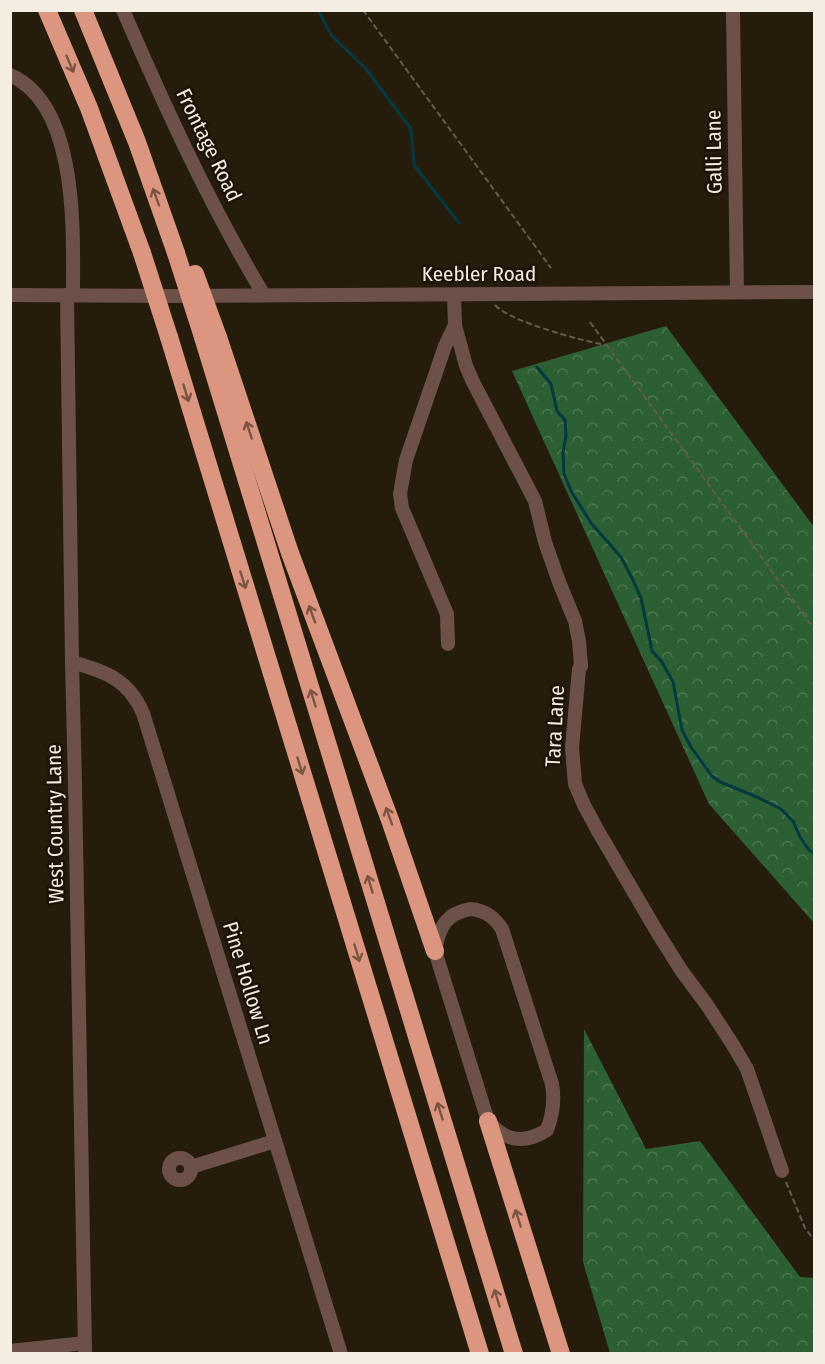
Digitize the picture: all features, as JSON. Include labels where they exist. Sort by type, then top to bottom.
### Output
[{"type":"highway","points":[[47,10],[88,108],[142,253],[480,1353]]},
{"type":"highway","points":[[83,10],[137,142],[165,221],[182,253],[210,337],[514,1353]]},
{"type":"highway","points":[[210,337],[390,820],[435,951]]},
{"type":"highway","points":[[488,1121],[561,1353]]},
{"type":"street","name":"Frontage Road","points":[[123,10],[159,93],[199,176],[264,295]]},
{"type":"street","name":"Galli Lane","points":[[733,10],[737,292]]},
{"type":"street","name":"West Country Lane","points":[[10,75],[31,88],[41,100],[59,139],[70,184],[73,236],[70,295],[72,662],[85,1348]]},
{"type":"street","name":"Keebler Road","points":[[10,295],[493,295],[814,292]]},
{"type":"street","name":"Tara Lane","points":[[454,295],[455,326],[466,366],[535,501],[545,542],[575,621],[581,666],[572,748],[575,784],[598,831],[656,930],[747,1069],[782,1171]]},
{"type":"street","name":"Tara Lane","points":[[448,644],[447,614],[402,508],[400,494],[406,460],[445,346],[455,326]]},
{"type":"street","name":"Pine Hollow Ln","points":[[72,662],[115,677],[134,697],[143,713],[341,1353]]},
{"type":"street","points":[[471,909],[489,914],[497,920],[502,929],[554,1096],[553,1110],[547,1130],[537,1136],[528,1139],[508,1137],[494,1129],[488,1121],[435,951],[442,926],[460,911],[471,909]]},
{"type":"street","points":[[192,1167],[274,1141]]},
{"type":"street","points":[[10,1351],[85,1348]]},
{"type":"path","points":[[363,10],[551,268]]},
{"type":"path","points":[[493,295],[495,305],[507,315],[568,336],[607,345]]},
{"type":"path","points":[[590,321],[814,629]]},
{"type":"path","points":[[782,1171],[805,1228],[814,1240]]},
{"type":"green space","points":[[666,326],[814,527],[814,923],[709,804],[512,371]]},
{"type":"green space","points":[[584,1029],[646,1149],[700,1141],[800,1277],[814,1278],[814,1353],[610,1353],[583,1262]]},
{"type":"waterway","points":[[318,10],[332,36],[366,69],[411,129],[414,165],[459,223]]},
{"type":"waterway","points":[[537,367],[551,384],[557,411],[565,420],[564,474],[571,491],[591,523],[621,557],[632,578],[641,598],[652,651],[662,662],[673,682],[682,730],[691,747],[711,775],[720,782],[781,809],[793,821],[800,837],[814,853]]}]
